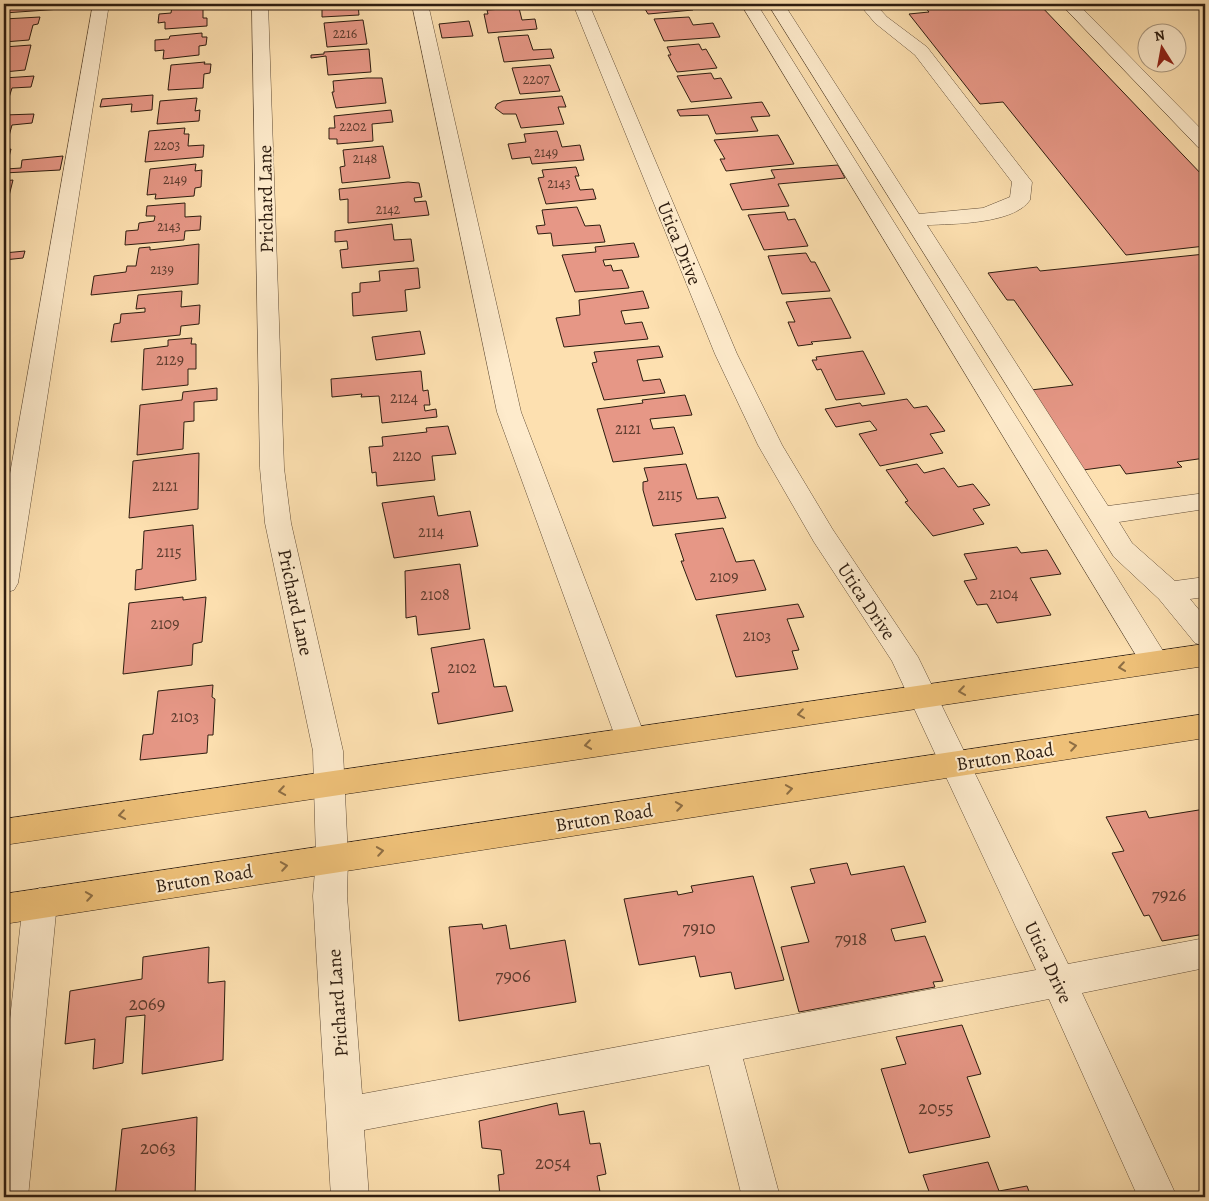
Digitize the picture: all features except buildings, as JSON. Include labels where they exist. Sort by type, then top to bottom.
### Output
[{"type":"main road","points":[[4,832],[1205,655]]},
{"type":"main road","name":"Bruton Road","points":[[4,909],[1205,726]]},
{"type":"street","points":[[4,583],[101,4]]},
{"type":"street","name":"Prichard Lane","points":[[260,4],[272,468],[278,523],[328,751],[331,783],[332,858],[330,896],[350,1197]]},
{"type":"street","points":[[420,4],[509,412],[631,739]]},
{"type":"street","name":"Utica Drive","points":[[581,4],[726,354],[770,445],[814,520],[904,657],[1058,980],[1158,1197]]},
{"type":"street","points":[[749,4],[1155,662]]},
{"type":"street","points":[[776,4],[1123,550],[1169,592],[1205,636]]},
{"type":"street","points":[[867,4],[881,20],[921,51],[1022,182],[1020,200],[1010,207],[979,214],[914,220]]},
{"type":"street","points":[[1069,4],[1205,142]]},
{"type":"street","points":[[1101,516],[1205,500]]},
{"type":"street","points":[[1169,592],[1205,587]]},
{"type":"street","points":[[9,1197],[40,903]]},
{"type":"street","points":[[345,1114],[722,1046],[1205,953]]},
{"type":"street","points":[[722,1046],[761,1197]]}]
